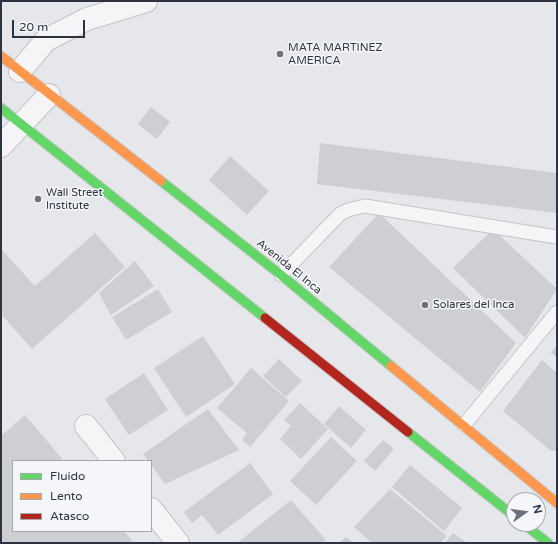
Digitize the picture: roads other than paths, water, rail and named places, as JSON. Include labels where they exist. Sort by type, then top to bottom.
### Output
[{"type":"main road","name":"Avenida El Inca","points":[[1,56],[281,275],[557,503]]},
{"type":"main road","points":[[1,108],[506,510]]},
{"type":"main road","points":[[534,532],[548,543]]},
{"type":"street","points":[[20,71],[46,40],[88,19],[146,1]]},
{"type":"street","points":[[1,146],[49,95]]},
{"type":"street","points":[[86,426],[113,460]]},
{"type":"street","points":[[152,510],[178,543]]},
{"type":"lane","points":[[281,275],[340,214],[348,210],[365,206],[557,237]]},
{"type":"lane","points":[[464,425],[557,312]]},
{"type":"place","name":"MATA MARTINEZ AMERICA","points":[[280,54]]},
{"type":"place","name":"Wall Street Institute","points":[[38,199]]},
{"type":"place","name":"Solares del Inca","points":[[425,305]]}]
